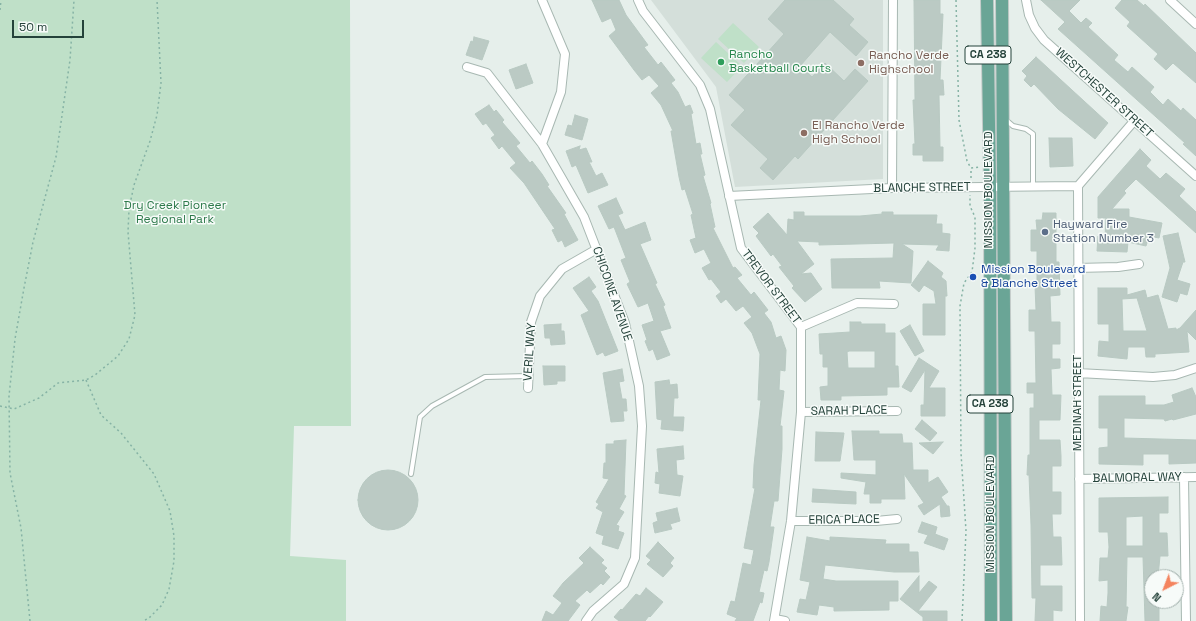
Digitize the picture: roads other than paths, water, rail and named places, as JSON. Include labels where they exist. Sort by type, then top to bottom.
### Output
[{"type":"main road","name":"MISSION BOULEVARD","points":[[987,0],[990,186],[991,621]]},
{"type":"main road","name":"MISSION BOULEVARD","points":[[1002,0],[1006,621]]},
{"type":"street","points":[[542,0],[565,54],[561,92],[542,144]]},
{"type":"street","name":"TREVOR STREET","points":[[638,0],[643,11],[700,85],[710,109],[728,196],[741,248],[801,327],[801,412],[791,521],[774,620]]},
{"type":"street","points":[[892,188],[893,0]]},
{"type":"street","name":"WESTCHESTER STREET","points":[[1026,0],[1029,15],[1035,28],[1044,40],[1196,176]]},
{"type":"street","points":[[1170,0],[1196,24]]},
{"type":"street","name":"CHICOINE AVENUE","points":[[467,67],[487,73],[542,144],[584,217],[625,323],[639,386],[642,426],[635,558],[624,584],[593,611],[586,621]]},
{"type":"street","points":[[1078,186],[1135,120]]},
{"type":"street","name":"BLANCHE STREET","points":[[728,196],[892,188],[1078,186]]},
{"type":"street","name":"MEDINAH STREET","points":[[1078,186],[1077,268],[1080,621]]},
{"type":"street","name":"VERIL WAY","points":[[528,388],[531,322],[540,296],[562,269],[597,249]]},
{"type":"street","points":[[1077,268],[1118,267],[1139,264]]},
{"type":"street","points":[[801,327],[857,303],[894,304]]},
{"type":"street","points":[[1078,373],[1152,377],[1175,375],[1196,368]]},
{"type":"street","name":"SARAH PLACE","points":[[801,412],[897,411]]},
{"type":"street","points":[[1184,477],[1186,621]]},
{"type":"street","name":"BALMORAL WAY","points":[[1079,479],[1196,477]]},
{"type":"street","name":"ERICA PLACE","points":[[791,521],[876,521],[897,519]]},
{"type":"street","points":[[774,620],[785,621]]},
{"type":"lane","points":[[1002,116],[1012,126],[1026,129],[1033,134],[1034,186]]},
{"type":"lane","points":[[411,474],[420,417],[432,406],[486,377],[528,376]]},
{"type":"place","name":"Rancho Basketball Courts","points":[[721,62]]},
{"type":"place","name":"Rancho Verde Highschool","points":[[861,63]]},
{"type":"place","name":"El Rancho Verde High School","points":[[804,133]]},
{"type":"place","name":"Hayward Fire Station Number 3","points":[[1045,232]]},
{"type":"place","name":"Mission Boulevard & Blanche Street","points":[[973,277]]},
{"type":"park label","name":"Dry Creek Pioneer Regional Park","points":[[175,213]]}]
